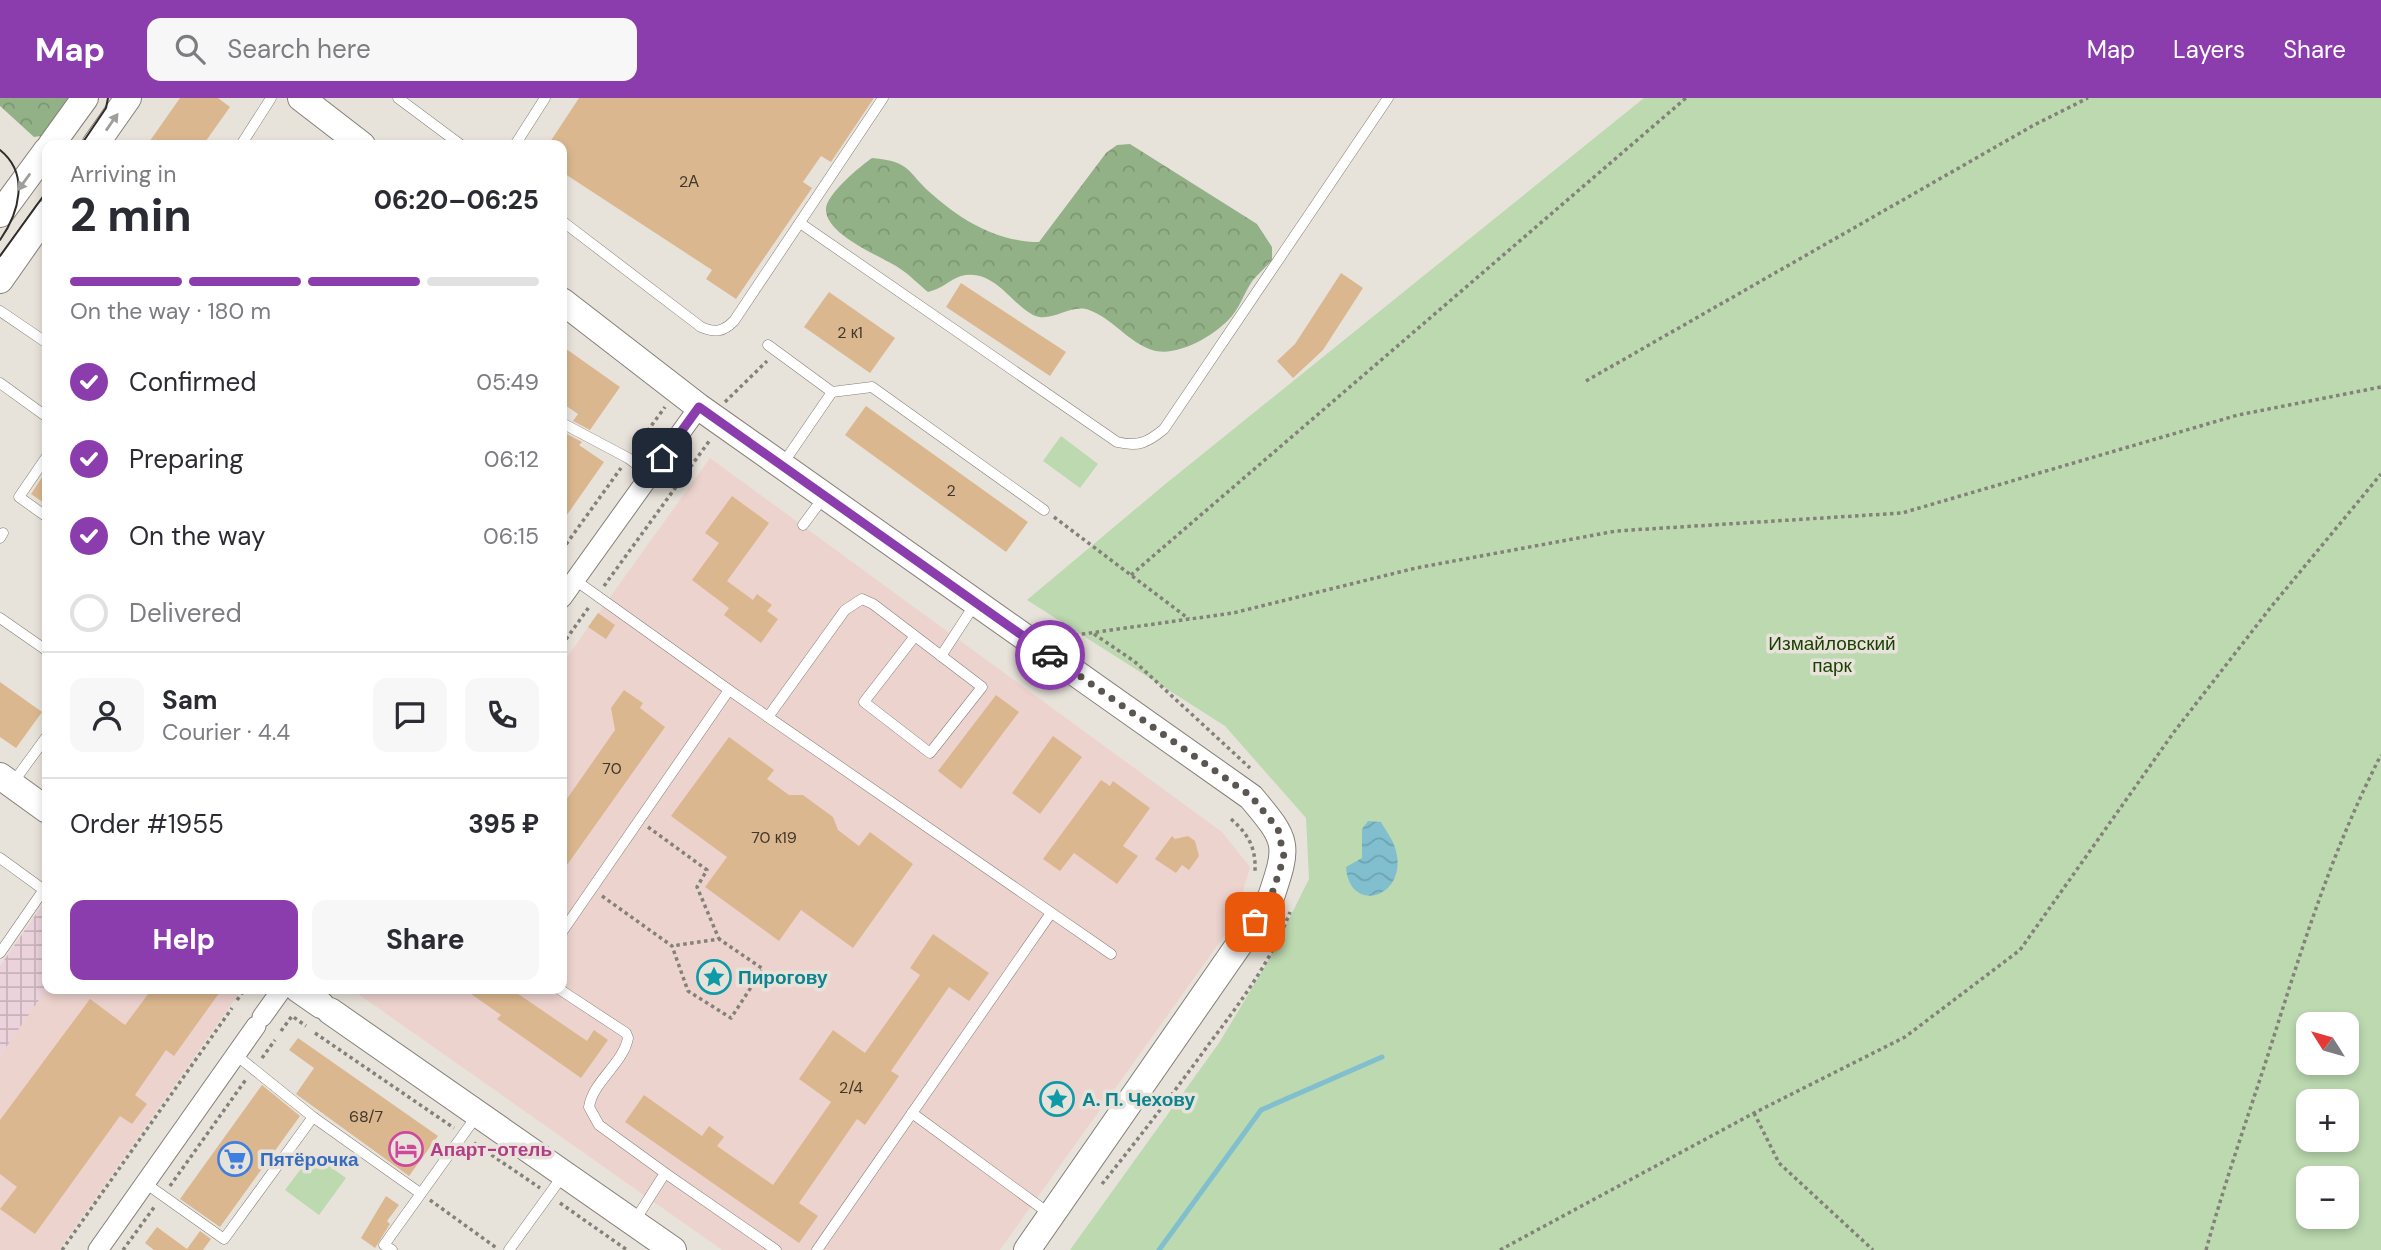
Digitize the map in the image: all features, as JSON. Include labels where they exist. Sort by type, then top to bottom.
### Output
[{"type":"main road","points":[[55,140],[85,98]]},
{"type":"main road","points":[[99,140],[128,98]]},
{"type":"main road","points":[[301,98],[356,140]]},
{"type":"main road","points":[[0,214],[42,157]]},
{"type":"main road","points":[[0,280],[42,221]]},
{"type":"main road","points":[[567,304],[710,406],[781,466],[824,497],[1251,796],[1278,829],[1284,857],[1270,900],[1027,1250]]},
{"type":"main road","points":[[6,780],[42,806]]},
{"type":"main road","points":[[302,994],[319,1014],[478,1114],[673,1250]]},
{"type":"street","points":[[567,591],[650,475],[710,406]]},
{"type":"street","points":[[106,1247],[145,1183],[279,994]]},
{"type":"lane","points":[[244,140],[271,98]]},
{"type":"lane","points":[[398,98],[454,140]]},
{"type":"lane","points":[[518,140],[545,98]]},
{"type":"lane","points":[[567,226],[701,327],[712,332],[725,330],[734,321],[883,98]]},
{"type":"lane","points":[[800,222],[1116,442],[1140,444],[1148,442],[1164,429],[1388,98]]},
{"type":"lane","points":[[0,311],[42,340]]},
{"type":"lane","points":[[768,345],[832,392],[872,387],[1044,510]]},
{"type":"lane","points":[[0,383],[42,413]]},
{"type":"lane","points":[[781,466],[832,392]]},
{"type":"lane","points":[[567,426],[628,458],[650,475]]},
{"type":"lane","points":[[42,463],[19,496],[42,513]]},
{"type":"lane","points":[[803,525],[824,497]]},
{"type":"lane","points":[[575,579],[729,690],[1111,954]]},
{"type":"lane","points":[[768,717],[845,610],[857,600],[873,604],[982,687],[930,753],[864,702],[915,636]]},
{"type":"lane","points":[[941,656],[975,604]]},
{"type":"lane","points":[[0,618],[42,647]]},
{"type":"lane","points":[[567,925],[729,690]]},
{"type":"lane","points":[[6,780],[42,741]]},
{"type":"lane","points":[[0,858],[42,885]]},
{"type":"lane","points":[[0,953],[42,894]]},
{"type":"lane","points":[[817,1250],[1051,913]]},
{"type":"lane","points":[[567,994],[626,1033],[626,1047],[593,1096],[589,1107],[599,1125],[776,1250]]},
{"type":"lane","points":[[236,1055],[313,1117],[420,1193]]},
{"type":"lane","points":[[912,1113],[1051,1215]]},
{"type":"lane","points":[[391,1250],[384,1245],[478,1114]]},
{"type":"lane","points":[[145,1183],[224,1239],[313,1117]]},
{"type":"lane","points":[[634,1222],[664,1173]]},
{"type":"lane","points":[[509,1250],[564,1174]]},
{"type":"path","points":[[1131,575],[1686,98]]},
{"type":"path","points":[[1586,381],[2034,125],[2088,98]]},
{"type":"path","points":[[710,406],[777,352]]},
{"type":"path","points":[[1052,638],[1233,613],[1416,568],[1616,531],[1902,513],[2238,415],[2381,387]]},
{"type":"path","points":[[567,543],[665,407]]},
{"type":"path","points":[[567,638],[717,431]]},
{"type":"path","points":[[1500,1250],[1754,1113],[1905,1037],[2020,950],[2174,732],[2271,607],[2381,474]]},
{"type":"path","points":[[1044,510],[1189,619]]},
{"type":"path","points":[[1092,633],[1134,661],[1254,773]]},
{"type":"path","points":[[2206,1250],[2230,1164],[2298,954],[2351,813],[2381,755]]},
{"type":"path","points":[[591,889],[671,946],[688,990],[731,1018],[764,969],[719,939],[697,887],[707,870],[639,820]]},
{"type":"path","points":[[1098,1188],[1155,1117],[1243,998],[1282,932],[1291,907]]},
{"type":"path","points":[[671,946],[719,939]]},
{"type":"path","points":[[237,1000],[241,994]]},
{"type":"path","points":[[62,1250],[232,1008]]},
{"type":"path","points":[[281,1031],[292,1016],[319,1014]]},
{"type":"path","points":[[123,1250],[275,1040]]},
{"type":"path","points":[[1754,1113],[1779,1163],[1873,1250]]},
{"type":"path","points":[[420,1193],[500,1250]]},
{"type":"shaded area","points":[[710,458],[1222,832],[1250,867],[1234,922],[1000,1250],[722,1250],[358,994],[567,994],[567,657]]},
{"type":"shaded area","points":[[42,905],[43,994],[0,1056],[0,966]]},
{"type":"shaded area","points":[[43,994],[238,994],[59,1250],[0,1250],[0,1056]]},
{"type":"green space","points":[[0,98],[70,98],[41,136],[34,137],[0,106]]},
{"type":"green space","name":"Измайловский парк","points":[[1644,98],[2381,98],[2381,1250],[1070,1250],[1219,1043],[1267,963],[1309,879],[1306,818],[1225,726],[1027,600],[1163,486]]},
{"type":"green space","points":[[1130,144],[1257,224],[1272,247],[1272,260],[1253,280],[1232,316],[1206,337],[1173,351],[1162,352],[1143,346],[1105,318],[1089,310],[1075,309],[1047,317],[1033,315],[1001,288],[983,277],[961,276],[928,292],[899,268],[844,236],[828,219],[827,203],[837,189],[872,158],[902,165],[944,204],[982,228],[1010,238],[1039,242],[1106,153],[1117,145]]},
{"type":"green space","points":[[1061,436],[1098,464],[1080,488],[1043,461]]},
{"type":"green space","points":[[312,1154],[346,1178],[319,1215],[285,1190]]},
{"type":"water","points":[[1368,821],[1381,822],[1396,851],[1394,880],[1377,895],[1366,895],[1357,891],[1350,882],[1346,867],[1362,858],[1362,829]]},
{"type":"building","points":[[180,98],[218,98],[230,107],[207,140],[151,140]]},
{"type":"building","points":[[579,98],[874,98],[831,162],[821,156],[803,182],[812,188],[736,299],[706,279],[712,270],[567,175],[567,140],[551,140]]},
{"type":"building","points":[[1341,273],[1363,288],[1323,350],[1293,378],[1277,361],[1295,344]]},
{"type":"building","points":[[961,283],[1066,352],[1050,376],[946,307]]},
{"type":"building","points":[[829,292],[895,338],[870,373],[804,327]]},
{"type":"building","points":[[567,350],[620,387],[590,430],[573,421],[578,414],[567,406]]},
{"type":"building","points":[[866,406],[1028,522],[1006,552],[845,435]]},
{"type":"building","points":[[567,434],[582,442],[579,445],[604,462],[567,515]]},
{"type":"building","points":[[42,478],[42,502],[31,494]]},
{"type":"building","points":[[732,496],[769,523],[727,581],[753,600],[757,594],[772,605],[767,611],[778,619],[761,643],[724,615],[729,608],[692,580],[719,543],[705,533]]},
{"type":"building","points":[[598,613],[615,625],[606,639],[588,627]]},
{"type":"building","points":[[0,682],[42,712],[16,748],[0,737]]},
{"type":"building","points":[[624,690],[643,703],[640,708],[665,727],[567,865],[567,799],[615,730],[611,708]]},
{"type":"building","points":[[996,695],[1019,712],[961,789],[938,771]]},
{"type":"building","points":[[1053,736],[1082,757],[1040,814],[1012,793]]},
{"type":"building","points":[[729,737],[774,770],[767,779],[789,795],[803,795],[833,817],[838,830],[859,846],[870,832],[913,864],[853,948],[801,910],[779,941],[705,887],[727,857],[671,816]]},
{"type":"building","points":[[1101,780],[1110,786],[1113,781],[1150,808],[1123,846],[1138,856],[1117,884],[1074,853],[1060,871],[1043,859]]},
{"type":"building","points":[[1172,836],[1175,839],[1188,836],[1195,841],[1199,856],[1189,870],[1182,865],[1176,873],[1155,859]]},
{"type":"building","points":[[933,934],[989,973],[969,1001],[949,987],[891,1071],[899,1076],[865,1125],[857,1119],[799,1203],[818,1216],[799,1243],[625,1122],[644,1095],[702,1136],[709,1126],[724,1137],[717,1146],[773,1185],[831,1102],[799,1079],[833,1030],[865,1053],[920,975],[910,968]]},
{"type":"building","points":[[148,994],[218,994],[174,1056],[166,1050],[135,1095],[147,1104],[132,1124],[120,1116],[35,1234],[0,1209],[17,1187],[0,1174],[0,1120],[90,999],[125,1025]]},
{"type":"building","points":[[471,994],[518,994],[587,1041],[594,1030],[608,1040],[581,1078],[497,1019],[501,1015]]},
{"type":"building","points":[[298,1038],[438,1136],[409,1176],[296,1094],[314,1068],[289,1050]]},
{"type":"building","points":[[262,1085],[300,1116],[220,1227],[180,1199]]},
{"type":"building","points":[[386,1196],[399,1205],[387,1221],[390,1224],[375,1248],[361,1238]]},
{"type":"building","points":[[157,1227],[187,1249],[200,1231],[211,1239],[203,1250],[154,1250],[145,1243]]},
{"type":"waterway","points":[[1159,1250],[1261,1110],[1382,1057]]},
{"type":"tram line","points":[[84,140],[106,108],[108,98]]},
{"type":"tram line","points":[[0,150],[15,170],[18,182],[16,206],[0,240]]},
{"type":"tram line","points":[[0,256],[42,198]]},
{"type":"way so far","points":[[1050,655],[1251,796],[1278,829],[1284,857],[1270,900],[1255,922]]},
{"type":"place","name":"Пирогову","points":[[714,977]]},
{"type":"place","name":"А. П. Чехову","points":[[1057,1099]]},
{"type":"place","name":"Апарт-отель","points":[[406,1149]]},
{"type":"place","name":"Пятёрочка","points":[[235,1159]]},
{"type":"route","points":[[662,458],[699,407],[1050,655]]}]
